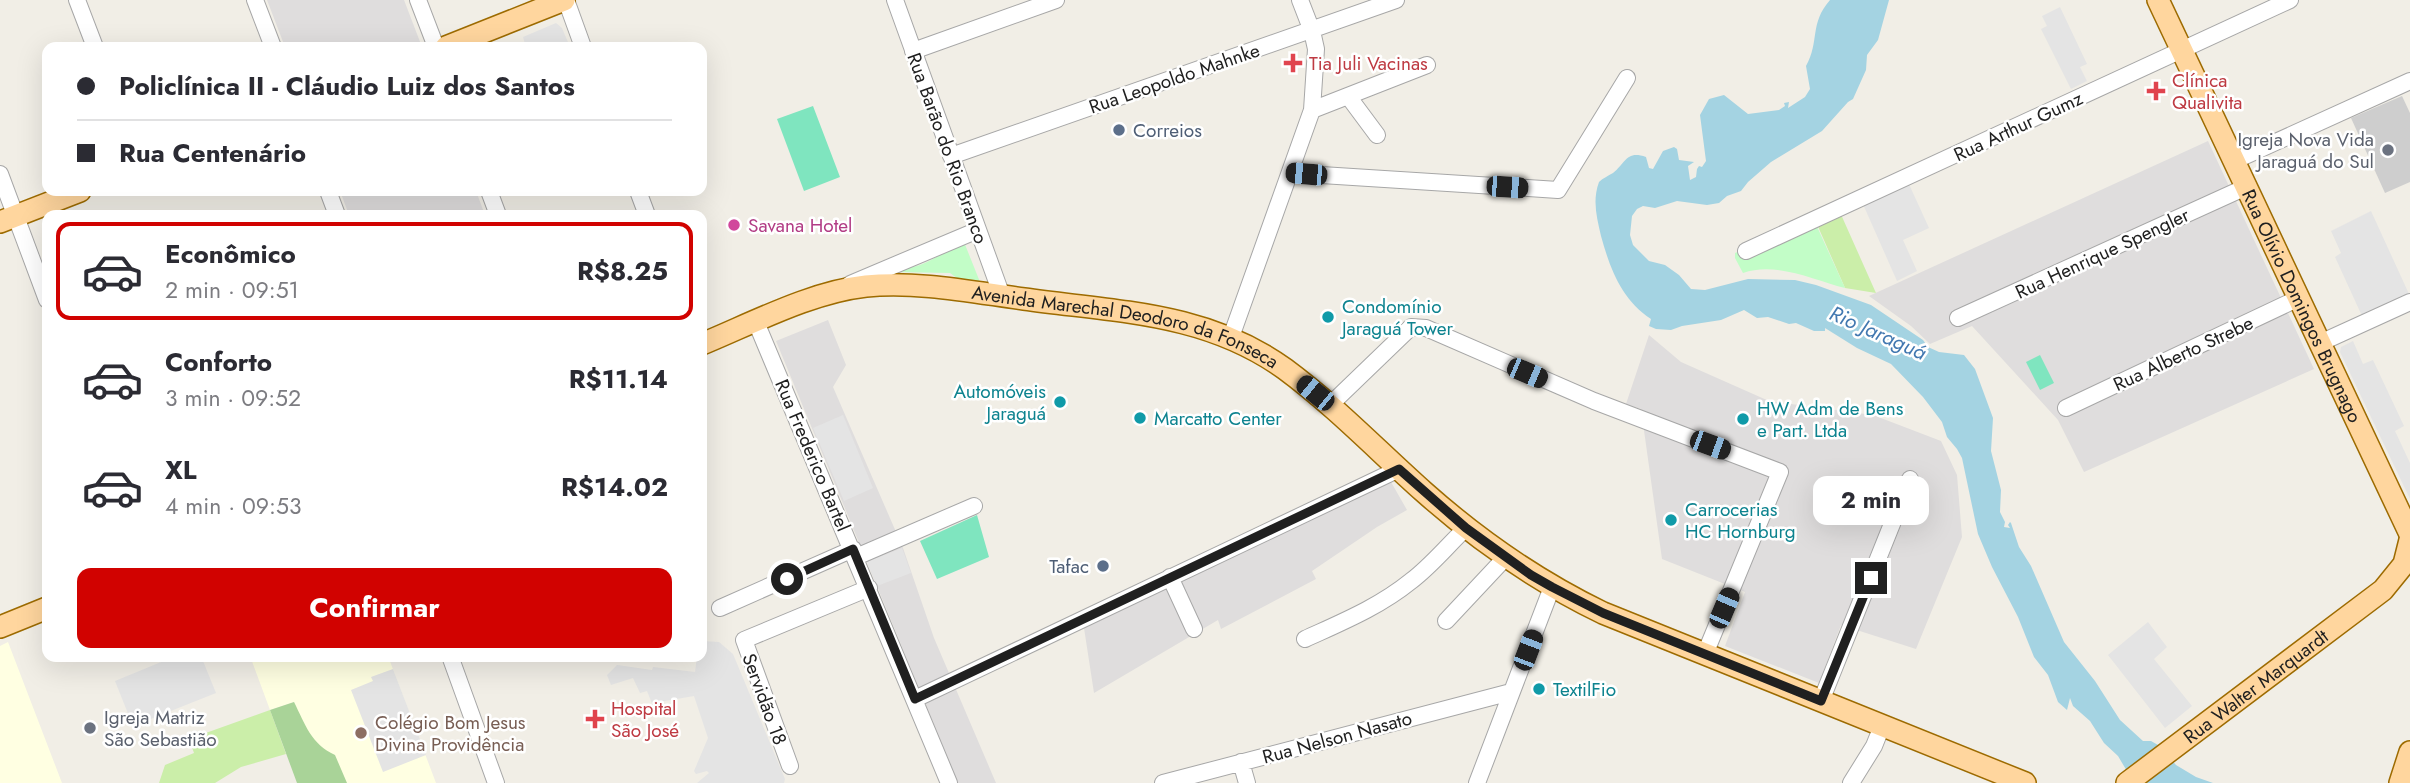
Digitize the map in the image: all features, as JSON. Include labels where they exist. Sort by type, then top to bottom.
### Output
[{"type":"main road","points":[[459,42],[565,0]]},
{"type":"main road","name":"Rua Olívio Domingos Brugnago","points":[[2158,0],[2410,534]]},
{"type":"main road","points":[[8,219],[67,196]]},
{"type":"main road","name":"Avenida Marechal Deodoro da Fonseca","points":[[707,342],[829,293],[866,286],[907,286],[1147,314],[1186,322],[1231,337],[1285,369],[1330,405],[1466,528],[1552,587],[1603,613],[2025,783]]},
{"type":"main road","name":"Rua Walter Marquardt","points":[[2127,783],[2383,590],[2404,564],[2410,540]]},
{"type":"main road","name":"Rua Walter Marquardt","points":[[2383,590],[2410,586]]},
{"type":"main road","points":[[0,627],[42,610]]},
{"type":"main road","points":[[2400,783],[2410,752]]},
{"type":"street","points":[[78,0],[93,42]]},
{"type":"street","points":[[255,0],[271,42]]},
{"type":"street","points":[[418,0],[434,42]]},
{"type":"street","points":[[565,0],[581,42]]},
{"type":"street","name":"Rua Barão do Rio Branco","points":[[895,0],[1002,296]]},
{"type":"street","points":[[913,51],[1056,0]]},
{"type":"street","points":[[1231,337],[1311,110],[1316,50],[1300,0]]},
{"type":"street","name":"Rua Leopoldo Mahnke","points":[[951,156],[1396,0]]},
{"type":"street","name":"Rua Arthur Gumz","points":[[1746,251],[2290,0]]},
{"type":"street","points":[[1311,110],[1427,65]]},
{"type":"street","points":[[1290,173],[1558,190],[1627,78]]},
{"type":"street","points":[[2234,161],[2410,82]]},
{"type":"street","points":[[1348,96],[1377,135]]},
{"type":"street","points":[[0,174],[8,219],[42,290]]},
{"type":"street","name":"Rua Henrique Spengler","points":[[1958,318],[2246,187]]},
{"type":"street","points":[[829,293],[978,230]]},
{"type":"street","name":"Rua Alberto Strebe","points":[[2066,408],[2299,298]]},
{"type":"street","points":[[2320,343],[2410,302]]},
{"type":"street","name":"Rua Frederico Bartel","points":[[756,322],[949,783]]},
{"type":"street","points":[[1330,405],[1410,327],[1426,328],[1594,401],[1780,472],[1705,654]]},
{"type":"street","points":[[915,699],[1399,469]]},
{"type":"street","points":[[1821,701],[1910,480]]},
{"type":"street","points":[[720,608],[974,506]]},
{"type":"street","points":[[1305,639],[1394,594],[1414,580],[1466,528]]},
{"type":"street","points":[[1446,621],[1506,557]]},
{"type":"street","points":[[1170,577],[1194,629]]},
{"type":"street","points":[[1477,783],[1552,587]]},
{"type":"street","name":"Servidão 18","points":[[790,766],[744,640],[869,588]]},
{"type":"street","points":[[452,662],[496,783]]},
{"type":"street","name":"Rua Nelson Nasato","points":[[1169,782],[1511,692]]},
{"type":"street","points":[[1851,783],[1874,746],[1882,726]]},
{"type":"street","points":[[1241,762],[1247,783]]},
{"type":"shaded area","points":[[267,0],[404,0],[420,42],[283,42]]},
{"type":"shaded area","points":[[2060,7],[2087,64],[2080,67],[2087,81],[2071,89],[2041,29],[2047,26],[2042,16]]},
{"type":"shaded area","points":[[556,23],[562,28],[568,42],[524,42],[523,37]]},
{"type":"shaded area","name":"Igreja Nova Vida Jaraguá do Sul","points":[[2402,96],[2410,113],[2410,182],[2385,193],[2351,118]]},
{"type":"shaded area","points":[[2208,141],[2314,369],[2084,472],[2058,420],[1972,326],[1930,344],[1911,326],[1869,296]]},
{"type":"shaded area","points":[[1908,182],[1929,228],[1903,240],[1917,271],[1897,281],[1862,202]]},
{"type":"shaded area","points":[[342,196],[478,196],[483,210],[347,210]]},
{"type":"shaded area","points":[[2371,211],[2409,294],[2362,316],[2335,257],[2341,253],[2331,231]]},
{"type":"shaded area","points":[[828,320],[846,365],[833,387],[903,548],[934,638],[996,783],[958,783],[776,341]]},
{"type":"shaded area","points":[[1649,335],[1681,362],[1769,401],[1873,415],[1941,441],[1957,475],[1962,537],[1916,649],[1841,625],[1819,683],[1725,646],[1745,592],[1662,559],[1641,409],[1626,404]]},
{"type":"shaded area","points":[[2353,341],[2363,364],[2373,360],[2404,426],[2395,431],[2410,463],[2410,499],[2340,352],[2341,347]]},
{"type":"shaded area","points":[[843,415],[873,488],[844,501],[813,428]]},
{"type":"shaded area","points":[[1391,482],[1407,510],[1312,571],[1316,579],[1221,629],[1218,620],[1094,693],[1084,628]]},
{"type":"shaded area","points":[[902,548],[911,573],[877,586],[867,562]]},
{"type":"shaded area","points":[[2148,622],[2167,647],[2154,659],[2192,706],[2165,728],[2108,655]]},
{"type":"shaded area","points":[[707,641],[719,642],[733,654],[785,779],[784,783],[697,783],[709,773],[707,771],[696,774],[694,771],[708,738],[694,696],[653,706],[647,691],[640,693],[633,678],[611,685],[607,675],[617,665],[695,672],[696,662],[707,662]]},
{"type":"shaded area","points":[[8,642],[62,783],[0,783],[0,646]]},
{"type":"shaded area","points":[[161,662],[203,662],[216,693],[133,726],[115,681]]},
{"type":"shaded area","name":"Colégio Bom Jesus Divina Providência","points":[[252,662],[390,662],[436,783],[325,783],[294,702],[270,710]]},
{"type":"shaded area","points":[[393,669],[426,755],[383,772],[351,690],[373,681],[371,677]]},
{"type":"green space","points":[[813,106],[840,177],[804,191],[777,119]]},
{"type":"green space","points":[[1839,210],[1876,293],[1845,288],[1816,222]]},
{"type":"green space","points":[[1814,220],[1845,288],[1781,270],[1743,273],[1735,253]]},
{"type":"green space","points":[[964,242],[980,282],[958,279],[950,273],[894,272],[902,267],[926,263]]},
{"type":"green space","points":[[2040,355],[2054,383],[2040,390],[2026,362]]},
{"type":"green space","points":[[977,515],[989,557],[937,579],[920,541]]},
{"type":"green space","points":[[294,702],[314,739],[335,755],[347,783],[297,783],[270,710]]},
{"type":"green space","points":[[270,710],[286,754],[241,767],[215,783],[159,783],[165,765],[194,753],[189,739]]},
{"type":"water","name":"Rio Jaraguá","points":[[1830,0],[1889,0],[1878,40],[1867,55],[1866,70],[1853,99],[1822,131],[1771,162],[1741,191],[1727,196],[1719,203],[1707,205],[1677,201],[1655,208],[1643,206],[1637,209],[1632,216],[1630,235],[1633,245],[1649,261],[1665,265],[1679,275],[1691,289],[1705,290],[1748,279],[1795,280],[1816,285],[1871,305],[1923,340],[1928,347],[1939,352],[1964,355],[1975,369],[1993,418],[1991,451],[2001,490],[2000,512],[2005,522],[2004,527],[2010,528],[2008,525],[2011,523],[2019,547],[2031,566],[2064,642],[2095,681],[2120,720],[2143,741],[2158,745],[2176,765],[2213,783],[2134,783],[2118,756],[2104,743],[2090,721],[2073,706],[2070,698],[2067,710],[2058,702],[2048,675],[2034,657],[1978,534],[1962,458],[1947,437],[1942,422],[1923,397],[1891,364],[1857,348],[1825,328],[1825,331],[1814,331],[1796,323],[1789,324],[1768,317],[1757,318],[1744,310],[1721,320],[1671,330],[1656,329],[1649,326],[1651,319],[1632,303],[1618,283],[1598,223],[1596,203],[1599,182],[1634,155],[1646,157],[1649,168],[1653,169],[1663,151],[1674,147],[1679,160],[1694,162],[1688,166],[1690,180],[1696,177],[1697,169],[1706,161],[1700,115],[1709,99],[1724,95],[1748,114],[1779,110],[1785,106],[1784,103],[1789,102],[1788,108],[1805,97],[1810,89],[1806,66],[1813,49],[1819,17]]},
{"type":"place","name":"Tia Juli Vacinas","points":[[1293,63]]},
{"type":"place","name":"Clínica Qualivita","points":[[2156,91]]},
{"type":"place","name":"Correios","points":[[1119,130]]},
{"type":"place","name":"Igreja Nova Vida Jaraguá do Sul","points":[[2388,150]]},
{"type":"place","name":"Savana Hotel","points":[[734,225]]},
{"type":"place","name":"Condomínio Jaraguá Tower","points":[[1328,317]]},
{"type":"place","name":"Automóveis Jaraguá","points":[[1060,402]]},
{"type":"place","name":"Marcatto Center","points":[[1140,418]]},
{"type":"place","name":"HW Adm de Bens e Part. Ltda","points":[[1743,419]]},
{"type":"place","name":"Carrocerias HC Hornburg","points":[[1671,520]]},
{"type":"place","name":"Tafac","points":[[1103,566]]},
{"type":"place","name":"TextilFio","points":[[1539,689]]},
{"type":"place","name":"Hospital São José","points":[[595,719]]},
{"type":"place","name":"Igreja Matriz São Sebastião","points":[[90,728]]},
{"type":"place","name":"Colégio Bom Jesus Divina Providência","points":[[361,733]]},
{"type":"route","points":[[787,579],[853,549],[915,699],[1399,469],[1466,528],[1531,575],[1577,601],[1821,701],[1871,578]]}]
